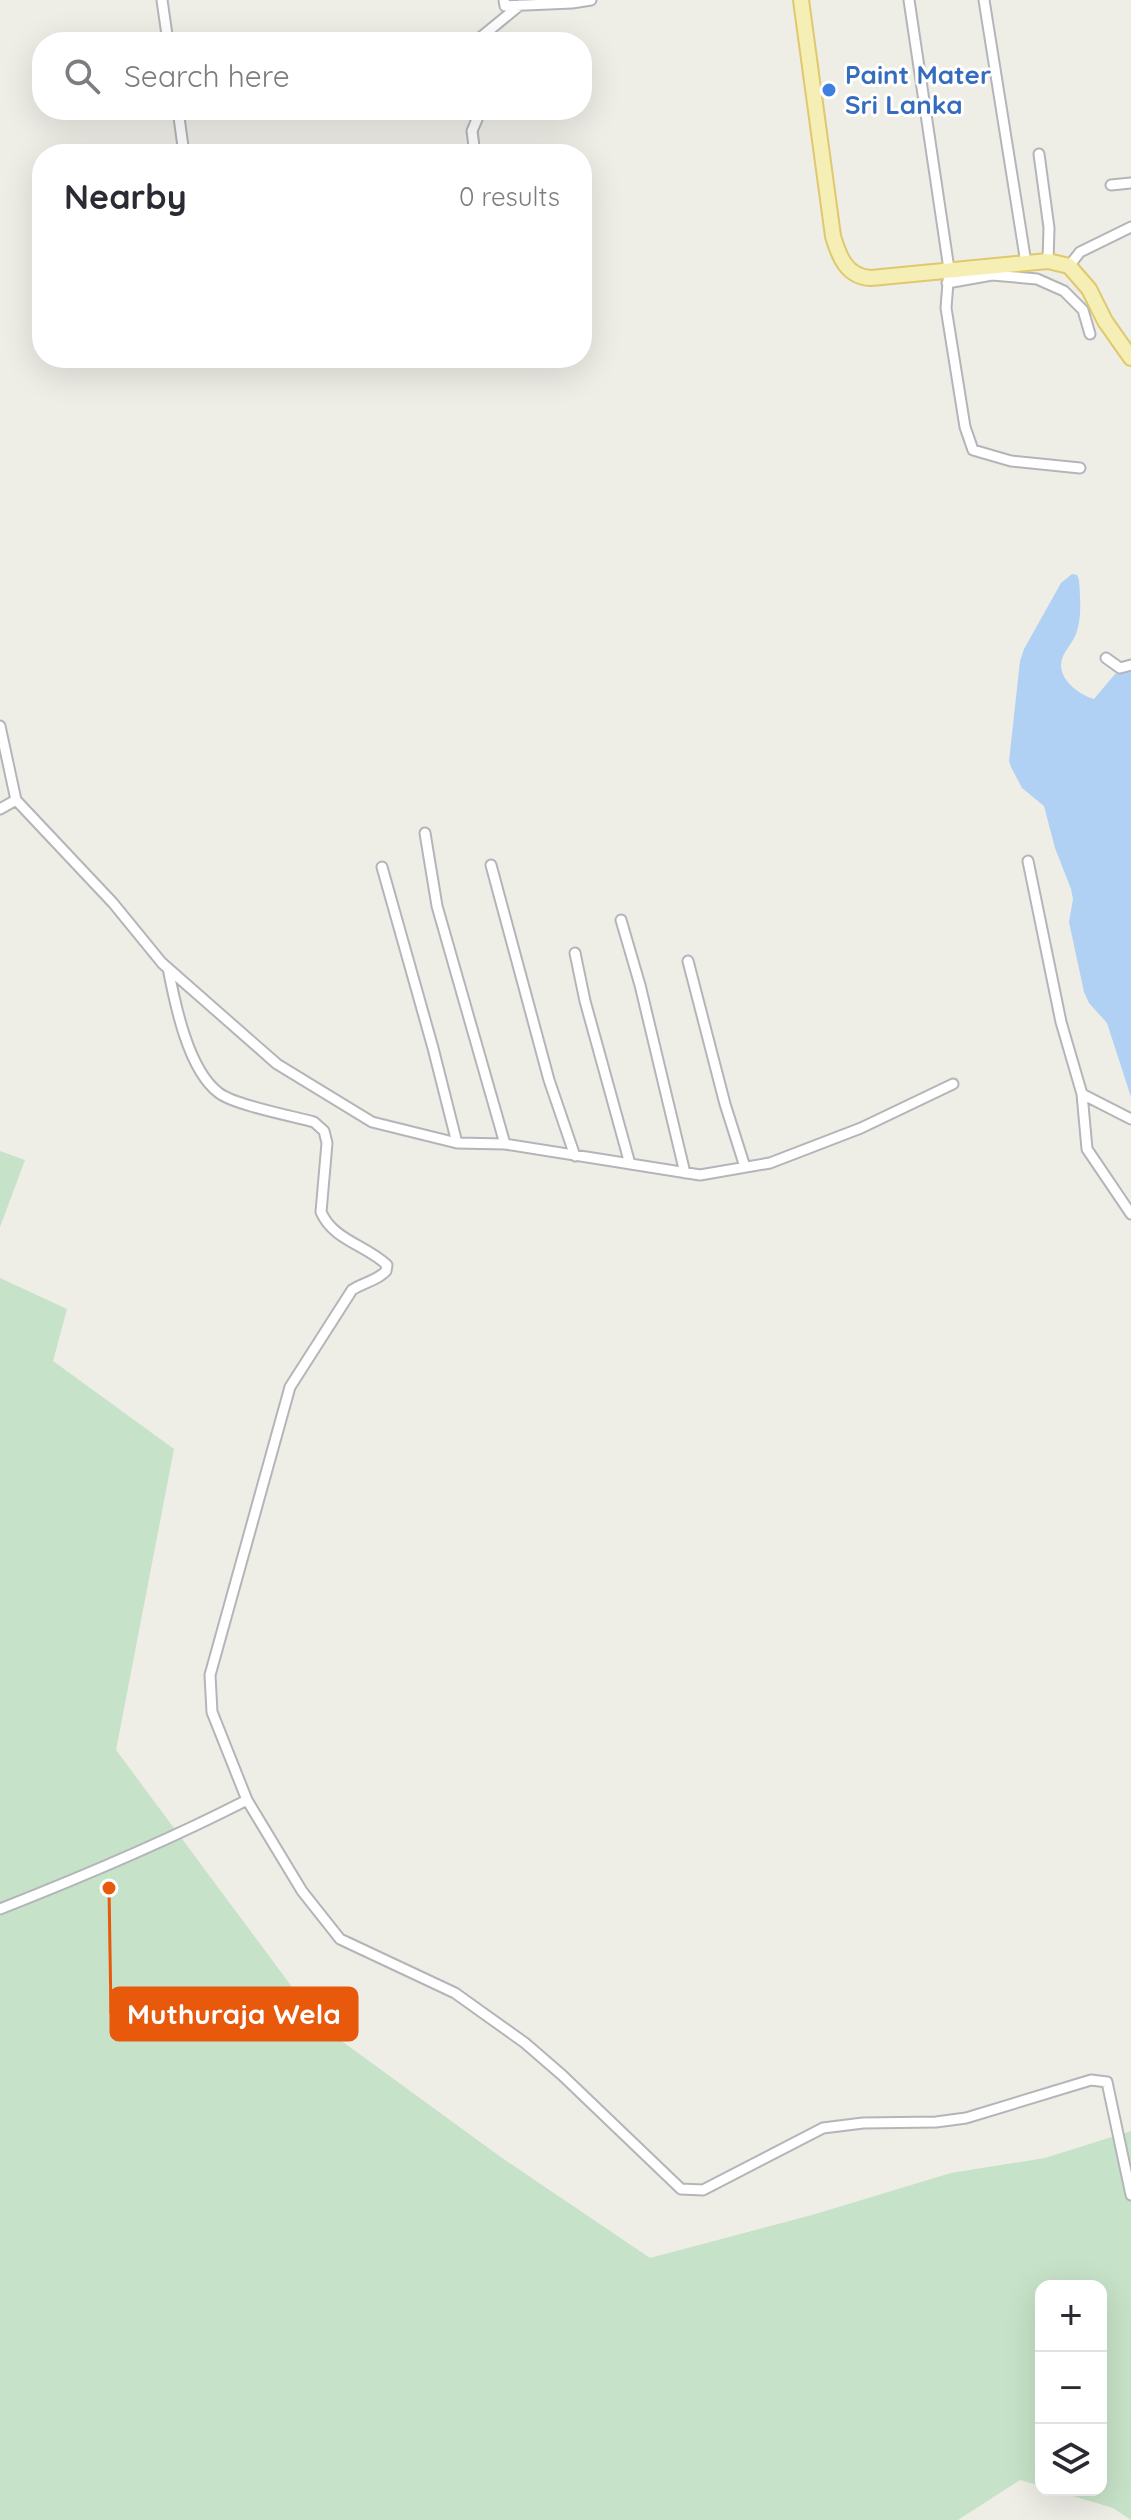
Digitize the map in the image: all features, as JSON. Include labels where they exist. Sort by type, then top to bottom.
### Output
[{"type":"main road","points":[[801,0],[833,236],[840,257],[851,271],[864,278],[948,276],[1048,261],[1069,266],[1089,289],[1105,321],[1131,358]]},
{"type":"street","points":[[162,0],[167,32]]},
{"type":"street","points":[[504,0],[505,6],[591,0]]},
{"type":"street","points":[[909,0],[948,276],[946,308],[965,427],[973,450],[1011,461],[1080,468]]},
{"type":"street","points":[[984,0],[1026,263]]},
{"type":"street","points":[[487,32],[520,5]]},
{"type":"street","points":[[179,120],[183,144]]},
{"type":"street","points":[[474,144],[472,131],[477,120]]},
{"type":"street","points":[[1039,154],[1049,228],[1048,261]]},
{"type":"street","points":[[1111,185],[1131,183]]},
{"type":"street","points":[[1069,266],[1080,252],[1131,227]]},
{"type":"street","points":[[948,276],[992,275],[1037,279],[1064,291],[1083,310],[1090,334]]},
{"type":"street","points":[[1106,658],[1120,668],[1131,665]]},
{"type":"street","points":[[0,726],[16,800],[113,903],[168,968],[277,1064],[372,1122],[457,1143],[505,1144],[700,1175],[770,1163],[861,1128],[953,1084]]},
{"type":"street","points":[[0,809],[16,800]]},
{"type":"street","points":[[425,833],[437,906],[505,1144]]},
{"type":"street","points":[[1028,861],[1061,1022],[1082,1094],[1087,1149],[1131,1214]]},
{"type":"street","points":[[491,865],[549,1080],[575,1156]]},
{"type":"street","points":[[382,867],[457,1143]]},
{"type":"street","points":[[621,920],[640,985],[685,1173]]},
{"type":"street","points":[[575,953],[585,1001],[630,1164]]},
{"type":"street","points":[[688,961],[725,1104],[745,1167]]},
{"type":"street","points":[[168,968],[178,1021],[206,1079],[219,1093],[233,1100],[314,1122],[324,1131],[327,1143],[321,1212],[326,1223],[387,1265],[379,1279],[365,1281],[352,1290],[290,1387],[210,1675],[212,1712],[247,1800],[302,1891],[340,1939],[455,1993],[525,2043],[681,2189],[703,2190],[823,2128],[966,2118],[1091,2080],[1107,2082],[1131,2195]]},
{"type":"street","points":[[1082,1094],[1131,1119]]},
{"type":"street","points":[[0,1909],[182,1833],[247,1800]]},
{"type":"green space","points":[[0,1151],[25,1160],[0,1227]]},
{"type":"green space","points":[[0,1278],[67,1309],[53,1361],[174,1449],[116,1750],[321,2026],[502,2158],[650,2258],[812,2215],[951,2173],[1045,2158],[1131,2131],[1131,2520],[1113,2508],[1073,2496],[1107,2496],[1107,2280],[1035,2280],[1035,2484],[1020,2480],[958,2520],[0,2520]]},
{"type":"water","points":[[1072,574],[1077,575],[1079,580],[1079,625],[1062,659],[1062,673],[1076,690],[1094,699],[1115,674],[1131,669],[1131,1097],[1107,1023],[1089,1003],[1084,992],[1069,922],[1073,899],[1071,889],[1055,848],[1044,806],[1022,788],[1009,761],[1024,649],[1061,583]]},
{"type":"place","name":"Paint Mater Sri Lanka","points":[[829,90]]},
{"type":"place","name":"Muthuraja Wela","points":[[109,1888]]}]
